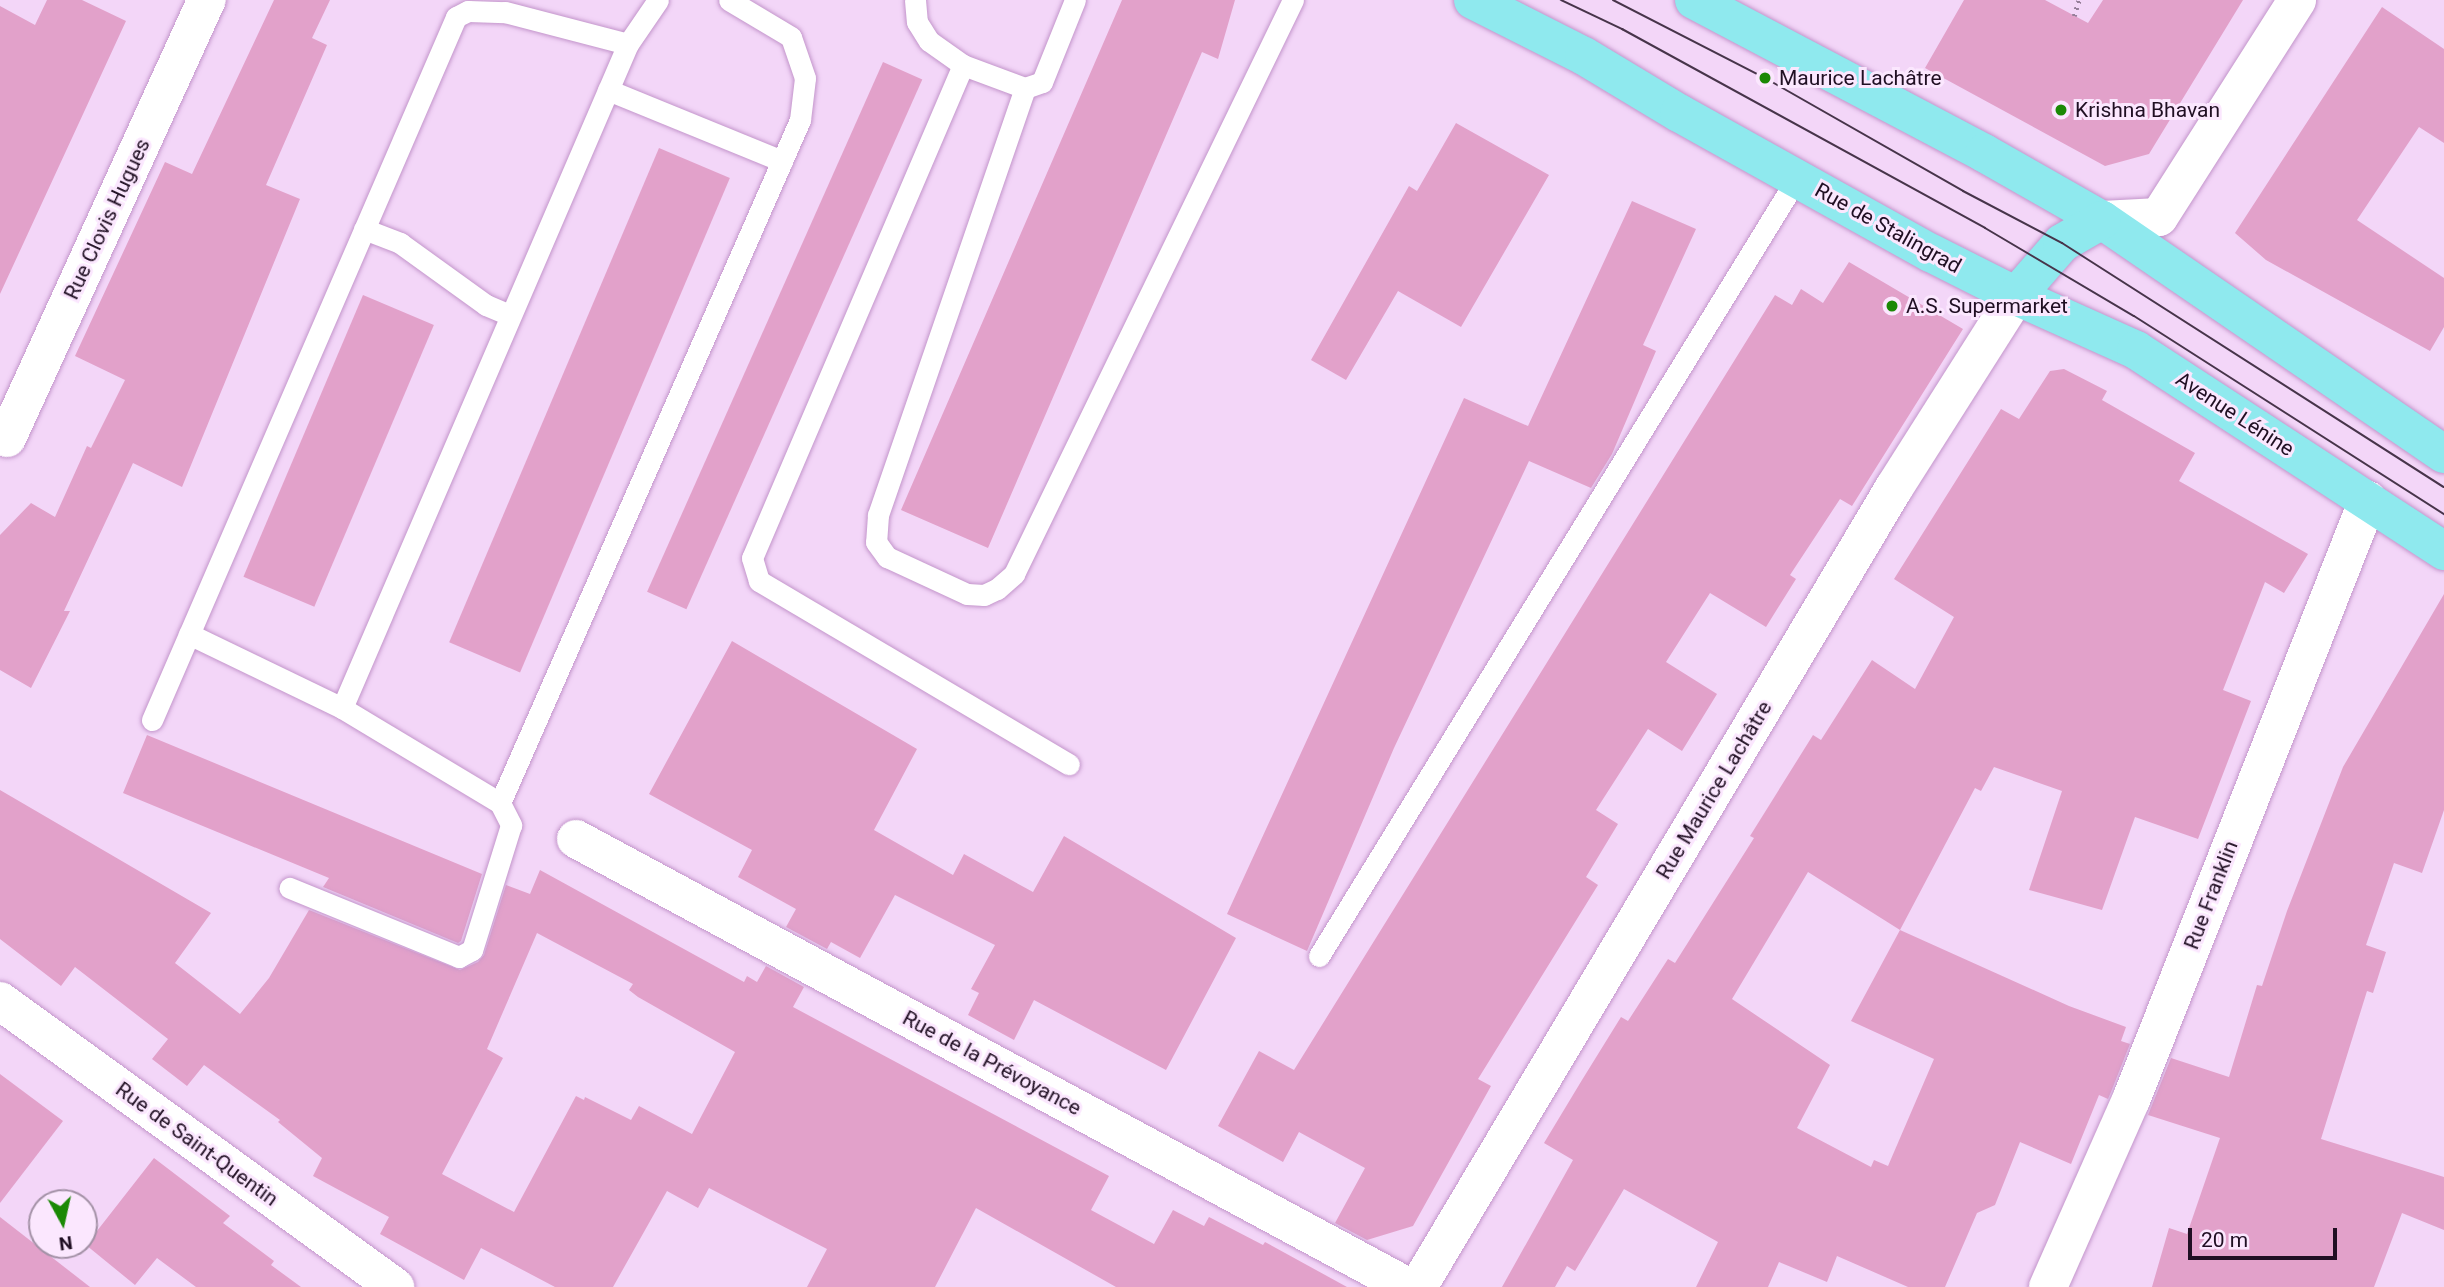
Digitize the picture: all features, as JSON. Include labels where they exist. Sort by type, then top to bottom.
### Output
[{"type":"main road","name":"Rue de Stalingrad","points":[[1473,0],[1584,55],[1797,178],[2016,296]]},
{"type":"main road","points":[[1694,0],[1745,11],[2102,220],[2444,454]]},
{"type":"main road","points":[[2016,296],[2062,243],[2102,220]]},
{"type":"main road","name":"Avenue Lénine","points":[[2016,296],[2136,350],[2444,551]]},
{"type":"street","name":"Rue Clovis Hugues","points":[[7,438],[207,0]]},
{"type":"street","points":[[2102,220],[2160,217],[2297,0]]},
{"type":"street","name":"Rue Maurice Lachâtre","points":[[1418,1287],[1894,488],[2016,296]]},
{"type":"street","name":"Rue Franklin","points":[[2048,1287],[2131,1100],[2368,500]]},
{"type":"street","name":"Rue de la Prévoyance","points":[[576,839],[1408,1287]]},
{"type":"street","name":"Rue de Saint-Quentin","points":[[0,1001],[395,1287]]},
{"type":"lane","points":[[342,708],[628,44],[658,0]]},
{"type":"lane","points":[[500,803],[800,120],[805,78],[791,37],[729,0]]},
{"type":"lane","points":[[915,0],[917,22],[929,41],[963,65],[1025,88],[1042,82],[1075,0]]},
{"type":"lane","points":[[1025,88],[878,515],[876,542],[887,556],[967,594],[984,595],[997,589],[1014,574],[1293,0]]},
{"type":"lane","points":[[152,720],[456,17],[468,11],[505,12],[628,44]]},
{"type":"lane","points":[[963,65],[752,558],[759,581],[1069,764]]},
{"type":"lane","points":[[608,90],[782,161]]},
{"type":"lane","points":[[1319,956],[1797,178]]},
{"type":"lane","points":[[364,229],[400,243],[486,305],[510,315]]},
{"type":"lane","points":[[189,634],[342,708],[500,803],[511,825],[471,950],[459,957],[290,888]]},
{"type":"path","points":[[2074,16],[2079,0]]},
{"type":"building","points":[[47,0],[82,0],[126,21],[0,294],[0,6],[35,25]]},
{"type":"building","points":[[274,0],[330,0],[312,38],[327,45],[266,185],[300,199],[182,487],[133,463],[64,611],[70,611],[31,688],[0,670],[0,535],[31,503],[55,517],[87,446],[91,448],[125,380],[75,356],[165,162],[192,174]]},
{"type":"building","points":[[1122,0],[1235,0],[1218,59],[1202,52],[988,548],[901,510]]},
{"type":"building","points":[[1964,0],[2045,0],[2088,23],[2103,0],[2243,0],[2149,154],[2105,166],[1925,68]]},
{"type":"building","points":[[2382,7],[2444,49],[2444,143],[2419,127],[2357,220],[2444,278],[2444,327],[2430,351],[2266,260],[2235,233]]},
{"type":"building","points":[[883,62],[922,79],[686,609],[647,592]]},
{"type":"building","points":[[1456,123],[1549,175],[1461,327],[1398,291],[1346,380],[1311,360],[1409,186],[1417,191]]},
{"type":"building","points":[[659,148],[730,178],[520,672],[449,642]]},
{"type":"building","points":[[1632,201],[1696,229],[1643,345],[1656,351],[1612,454],[1591,488],[1529,461],[1394,748],[1307,951],[1227,914],[1464,398],[1528,426]]},
{"type":"building","points":[[1849,262],[1963,329],[1852,506],[1840,499],[1790,575],[1796,579],[1766,627],[1710,593],[1666,662],[1717,694],[1682,751],[1648,729],[1596,810],[1618,824],[1586,877],[1598,885],[1478,1079],[1491,1086],[1413,1226],[1367,1240],[1335,1223],[1365,1168],[1299,1132],[1283,1162],[1218,1126],[1259,1051],[1294,1070],[1775,295],[1792,305],[1801,289],[1823,303]]},
{"type":"building","points":[[363,295],[434,325],[314,607],[243,577]]},
{"type":"building","points":[[2064,369],[2107,391],[2102,400],[2195,453],[2179,481],[2308,554],[2284,593],[2265,582],[2223,690],[2251,701],[2198,839],[2135,817],[2102,910],[2029,890],[2062,791],[1994,767],[1981,791],[1975,788],[1900,930],[2069,1006],[2126,1027],[2121,1041],[2130,1044],[2108,1099],[2099,1095],[2071,1164],[2020,1142],[1995,1205],[1977,1213],[1945,1287],[1908,1287],[1837,1256],[1827,1282],[1779,1262],[1768,1287],[1696,1287],[1718,1242],[1624,1189],[1575,1271],[1567,1266],[1555,1287],[1502,1287],[1573,1160],[1544,1143],[1621,1017],[1628,1021],[1668,959],[1675,963],[1754,838],[1750,836],[1813,735],[1821,740],[1872,660],[1915,689],[1954,617],[1894,579],[2001,409],[2019,419],[2050,371]],"holes":[[[1808,872],[1900,930],[1851,1021],[1934,1059],[1888,1166],[1874,1160],[1871,1167],[1797,1128],[1830,1065],[1732,999]]]},
{"type":"building","points":[[2444,594],[2444,810],[2422,873],[2394,863],[2366,945],[2386,952],[2373,993],[2367,991],[2321,1139],[2444,1177],[2444,1230],[2402,1213],[2374,1287],[2152,1287],[2169,1228],[2187,1234],[2220,1138],[2148,1115],[2171,1058],[2229,1077],[2257,985],[2262,986],[2287,911],[2343,767]]},
{"type":"building","points":[[732,641],[917,749],[874,830],[953,875],[964,854],[1033,892],[1064,836],[1236,938],[1166,1070],[1034,1000],[1014,1040],[968,1015],[979,993],[971,989],[995,945],[895,895],[860,958],[831,942],[827,949],[786,927],[796,909],[738,877],[752,850],[649,794]]},
{"type":"building","points":[[147,735],[482,874],[461,941],[458,943],[323,887],[329,878],[123,793]]},
{"type":"building","points":[[0,790],[211,913],[175,963],[240,1014],[269,978],[309,910],[460,970],[478,962],[484,955],[506,885],[530,894],[540,870],[744,982],[747,976],[757,982],[766,966],[804,987],[793,1007],[1109,1176],[1091,1210],[1154,1244],[1173,1210],[1204,1226],[1209,1217],[1263,1245],[1265,1242],[1347,1287],[1116,1287],[976,1208],[935,1287],[807,1287],[827,1249],[709,1188],[698,1208],[667,1191],[613,1287],[555,1287],[481,1248],[464,1280],[380,1234],[389,1217],[313,1176],[322,1158],[278,1122],[280,1120],[204,1065],[187,1086],[152,1059],[168,1039],[75,967],[61,986],[0,939]],"holes":[[[537,933],[633,984],[629,990],[638,997],[735,1052],[692,1134],[639,1106],[631,1120],[585,1097],[584,1100],[576,1096],[514,1212],[442,1174],[503,1058],[487,1049]]]},
{"type":"building","points":[[0,1074],[63,1121],[0,1203]]},
{"type":"building","points":[[154,1158],[230,1216],[223,1223],[274,1261],[271,1265],[301,1287],[196,1287],[157,1258],[135,1285],[98,1255],[98,1230]]},
{"type":"building","points":[[0,1217],[28,1239],[28,1259],[54,1259],[90,1287],[0,1287]]},
{"type":"tram line","points":[[1561,0],[1622,29],[1985,228],[2134,316],[2444,514]]},
{"type":"tram line","points":[[1613,0],[1765,78],[1963,191],[2062,243],[2444,487]]},
{"type":"place","name":"Maurice Lachâtre","points":[[1765,78]]},
{"type":"place","name":"Krishna Bhavan","points":[[2061,110]]},
{"type":"place","name":"A.S. Supermarket","points":[[1892,306]]}]
